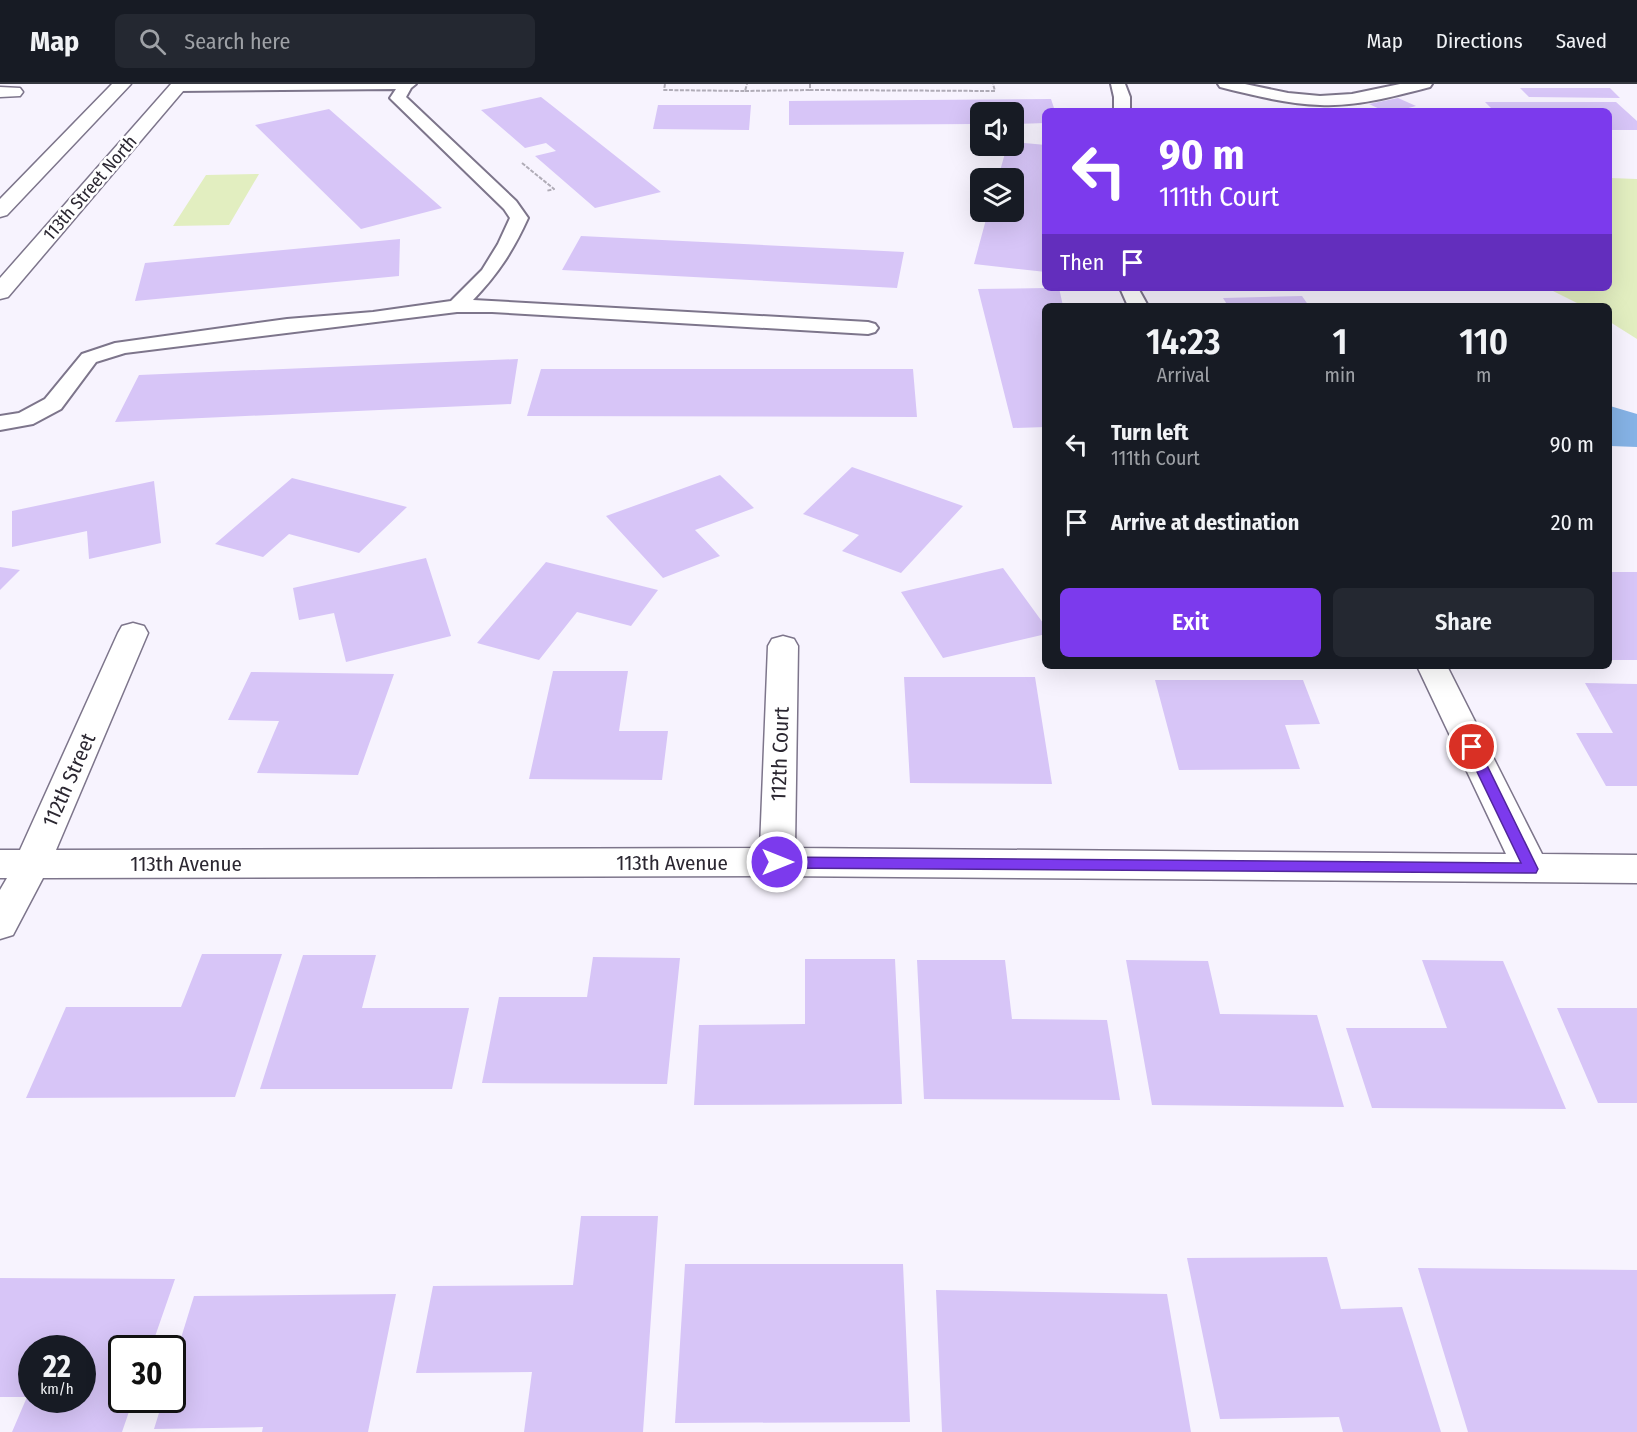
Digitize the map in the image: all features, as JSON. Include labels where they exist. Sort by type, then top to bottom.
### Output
[{"type":"street","points":[[0,211],[122,84]]},
{"type":"street","name":"113th Street North","points":[[0,291],[179,86]]},
{"type":"street","name":"112th Street","points":[[0,924],[16,864],[133,633]]},
{"type":"street","name":"112th Court","points":[[777,862],[783,646]]},
{"type":"street","points":[[1433,669],[1531,869]]},
{"type":"street","name":"113th Avenue","points":[[16,864],[777,862],[1637,869]]},
{"type":"lane","points":[[1118,84],[1122,97],[1122,108]]},
{"type":"lane","points":[[1225,84],[1289,98],[1316,100],[1351,99],[1425,84]]},
{"type":"lane","points":[[179,86],[407,85]]},
{"type":"lane","points":[[407,85],[398,98],[505,200],[519,218],[489,273],[456,306]]},
{"type":"lane","points":[[0,423],[25,419],[53,404],[89,358],[122,347],[208,334],[373,318],[456,306],[492,306],[868,328]]},
{"type":"path","points":[[665,84],[664,90],[995,91],[993,84]]},
{"type":"path","points":[[746,91],[747,84]]},
{"type":"path","points":[[810,84],[810,90]]},
{"type":"green space","points":[[259,174],[229,225],[173,226],[206,175]]},
{"type":"green space","points":[[1612,178],[1637,179],[1637,339],[1612,323],[1612,303],[1577,303],[1553,291],[1612,291]]},
{"type":"water","points":[[1612,407],[1637,414],[1637,447],[1612,446]]},
{"type":"building","points":[[1520,88],[1610,88],[1620,98],[1529,97]]},
{"type":"building","points":[[541,97],[661,192],[595,208],[535,156],[556,151],[546,143],[525,148],[481,110]]},
{"type":"building","points":[[1398,98],[1416,106],[1378,108],[1369,104]]},
{"type":"building","points":[[1051,99],[1054,108],[1042,108],[1042,123],[1024,124],[1024,102],[970,102],[970,124],[789,125],[789,101]]},
{"type":"building","points":[[1485,102],[1616,102],[1637,121],[1637,130],[1612,130],[1612,108],[1491,108]]},
{"type":"building","points":[[658,105],[751,105],[749,130],[653,129]]},
{"type":"building","points":[[329,109],[442,208],[361,229],[255,125]]},
{"type":"building","points":[[1024,143],[1042,145],[1042,272],[974,264],[985,222],[1024,222],[1024,168],[1001,168],[1004,156],[1024,156]]},
{"type":"building","points":[[581,236],[904,252],[897,288],[562,270]]},
{"type":"building","points":[[400,239],[399,276],[135,301],[145,263]]},
{"type":"building","points":[[1042,288],[1042,291],[1060,291],[1062,303],[1042,303],[1042,427],[1013,428],[978,289]]},
{"type":"building","points":[[1302,296],[1307,303],[1226,303],[1223,298]]},
{"type":"building","points":[[518,359],[511,404],[115,422],[139,375]]},
{"type":"building","points":[[541,369],[913,369],[917,417],[527,416]]},
{"type":"building","points":[[852,467],[963,506],[901,573],[842,551],[859,535],[803,514]]},
{"type":"building","points":[[720,475],[754,508],[695,530],[720,556],[663,578],[606,516]]},
{"type":"building","points":[[292,478],[407,507],[359,553],[289,534],[263,557],[215,544]]},
{"type":"building","points":[[154,481],[161,543],[89,559],[87,531],[12,547],[12,511]]},
{"type":"building","points":[[426,558],[451,636],[346,662],[334,613],[299,620],[293,588]]},
{"type":"building","points":[[546,562],[658,590],[631,626],[577,612],[539,660],[477,643]]},
{"type":"building","points":[[0,567],[20,570],[0,590]]},
{"type":"building","points":[[1003,568],[1042,622],[1042,635],[943,658],[901,592]]},
{"type":"building","points":[[1612,572],[1637,572],[1637,660],[1612,660]]},
{"type":"building","points":[[553,671],[628,671],[619,731],[668,731],[662,780],[529,779]]},
{"type":"building","points":[[251,672],[394,674],[358,775],[257,773],[279,721],[228,720]]},
{"type":"building","points":[[904,677],[1035,677],[1052,784],[910,783]]},
{"type":"building","points":[[1155,680],[1303,680],[1320,724],[1285,725],[1300,769],[1179,770]]},
{"type":"building","points":[[1585,683],[1637,684],[1637,786],[1606,786],[1576,733],[1613,733]]},
{"type":"building","points":[[202,954],[282,954],[235,1097],[26,1098],[66,1007],[181,1007]]},
{"type":"building","points":[[303,955],[376,955],[362,1008],[469,1008],[452,1089],[260,1089]]},
{"type":"building","points":[[593,957],[680,958],[667,1084],[482,1083],[499,997],[587,997]]},
{"type":"building","points":[[805,959],[895,959],[902,1104],[694,1105],[699,1025],[805,1024]]},
{"type":"building","points":[[917,960],[1005,960],[1012,1019],[1107,1020],[1120,1100],[924,1099]]},
{"type":"building","points":[[1126,960],[1208,961],[1220,1014],[1317,1015],[1344,1107],[1152,1105]]},
{"type":"building","points":[[1422,960],[1503,961],[1566,1109],[1372,1108],[1346,1028],[1447,1028]]},
{"type":"building","points":[[1557,1008],[1637,1008],[1637,1103],[1598,1103]]},
{"type":"building","points":[[581,1216],[658,1216],[643,1432],[524,1432],[532,1372],[416,1373],[433,1286],[573,1285]]},
{"type":"building","points":[[1327,1257],[1341,1309],[1402,1307],[1441,1432],[1343,1432],[1339,1417],[1220,1419],[1187,1258]]},
{"type":"building","points":[[685,1264],[903,1264],[910,1422],[675,1423]]},
{"type":"building","points":[[1418,1268],[1637,1270],[1637,1432],[1468,1432]]},
{"type":"building","points":[[0,1278],[175,1279],[156,1335],[108,1335],[108,1413],[129,1413],[122,1432],[12,1432],[20,1413],[96,1413],[96,1335],[18,1335],[18,1397],[0,1397]]},
{"type":"building","points":[[936,1290],[1167,1294],[1191,1432],[942,1432]]},
{"type":"building","points":[[396,1294],[368,1432],[262,1432],[263,1427],[154,1429],[159,1413],[186,1413],[186,1335],[182,1335],[194,1296]]},
{"type":"route","points":[[777,862],[1531,869],[1472,747]]}]
